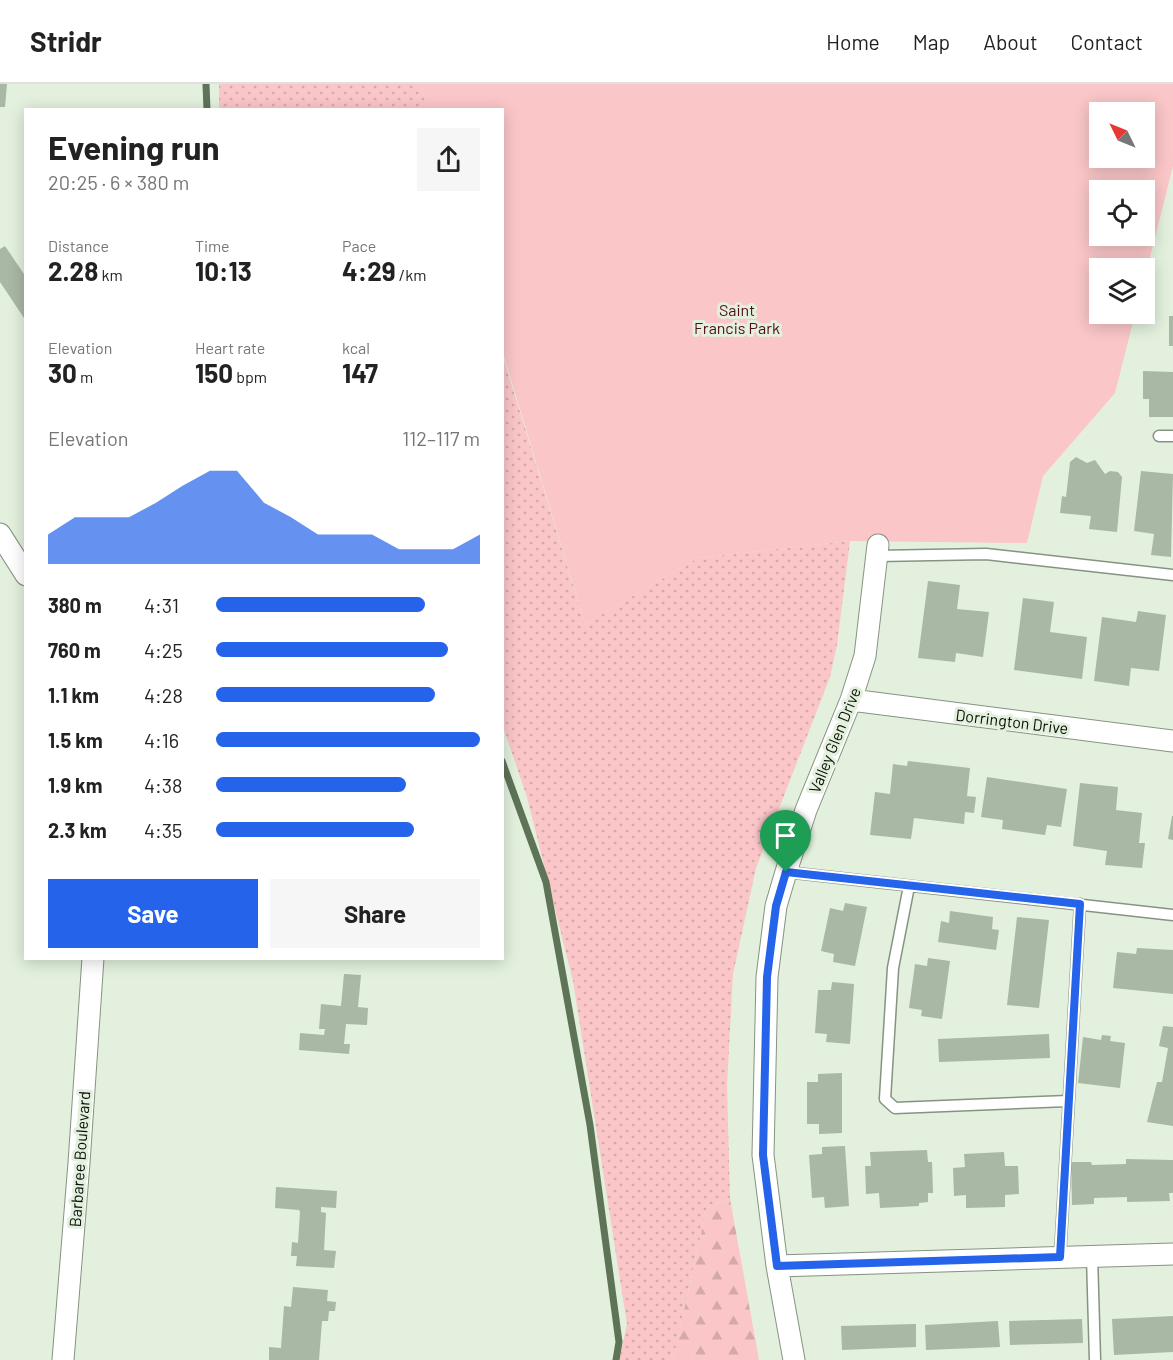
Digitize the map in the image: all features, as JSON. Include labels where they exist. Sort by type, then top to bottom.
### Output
[{"type":"street","points":[[0,534],[24,572]]},
{"type":"street","name":"Valley Glen Drive","points":[[794,1360],[777,1266],[763,1155],[767,977],[776,906],[786,872],[806,810],[851,700],[865,656],[877,550]]},
{"type":"street","name":"Dorrington Drive","points":[[851,700],[1173,741]]},
{"type":"street","name":"Barbaree Boulevard","points":[[63,1360],[93,960]]},
{"type":"street","points":[[777,1266],[1173,1254]]},
{"type":"lane","points":[[1159,436],[1173,436]]},
{"type":"lane","points":[[877,550],[986,554],[1173,574]]},
{"type":"lane","points":[[786,872],[1173,915]]},
{"type":"lane","points":[[909,886],[893,968],[885,1099],[895,1108],[1068,1101]]},
{"type":"lane","points":[[1060,1257],[1080,904]]},
{"type":"lane","points":[[1092,1256],[1095,1360]]},
{"type":"green space","points":[[219,84],[420,84],[428,108],[219,108]]},
{"type":"green space","name":"Saint Francis Park","points":[[420,84],[1173,84],[1173,166],[1155,237],[1155,180],[1089,180],[1089,246],[1153,246],[1150,258],[1089,258],[1089,324],[1132,324],[1115,393],[1043,476],[1027,543],[850,541],[698,558],[585,624],[504,356],[504,108],[428,108]]},
{"type":"green space","points":[[504,360],[585,624],[698,558],[850,541],[837,645],[830,677],[756,868],[733,974],[727,1085],[730,1199],[707,1207],[673,1360],[619,1360],[627,1324],[573,981],[527,797],[504,730]]},
{"type":"green space","points":[[730,1199],[759,1360],[673,1360],[707,1207]]},
{"type":"building","points":[[0,84],[7,84],[5,107],[0,107]]},
{"type":"building","points":[[5,246],[24,274],[24,318],[0,282],[0,249]]},
{"type":"building","points":[[1169,316],[1173,316],[1173,346],[1169,346]]},
{"type":"building","points":[[1143,371],[1173,372],[1173,417],[1149,417],[1149,399],[1143,399]]},
{"type":"building","points":[[1076,457],[1087,463],[1095,460],[1105,474],[1110,471],[1118,472],[1122,477],[1117,532],[1089,529],[1091,516],[1060,513],[1062,496],[1066,497],[1070,462]]},
{"type":"building","points":[[1141,471],[1173,474],[1171,557],[1151,555],[1154,534],[1134,531]]},
{"type":"building","points":[[928,581],[960,585],[957,609],[989,612],[983,657],[956,653],[955,662],[918,658]]},
{"type":"building","points":[[1023,598],[1054,602],[1050,632],[1087,637],[1082,679],[1014,670]]},
{"type":"building","points":[[1138,611],[1166,615],[1159,671],[1131,668],[1129,686],[1094,681],[1102,617],[1136,622]]},
{"type":"building","points":[[908,761],[970,768],[967,796],[976,797],[974,813],[965,812],[964,824],[914,818],[911,839],[870,835],[875,792],[890,794],[893,764],[907,766]]},
{"type":"building","points":[[987,777],[1067,789],[1061,827],[1047,825],[1045,835],[1002,829],[1003,820],[981,817]]},
{"type":"building","points":[[1080,783],[1118,787],[1116,810],[1142,813],[1139,843],[1145,843],[1142,868],[1105,865],[1107,851],[1073,846]]},
{"type":"building","points":[[1173,816],[1173,840],[1168,839]]},
{"type":"building","points":[[845,903],[867,907],[855,966],[833,962],[834,954],[821,951],[830,908],[843,911]]},
{"type":"building","points":[[950,911],[993,917],[992,929],[999,930],[996,950],[938,942],[941,921],[949,923]]},
{"type":"building","points":[[1017,917],[1049,920],[1039,1008],[1007,1005]]},
{"type":"building","points":[[1137,948],[1173,950],[1173,994],[1113,988],[1117,952],[1136,954]]},
{"type":"building","points":[[928,958],[950,961],[942,1019],[921,1016],[922,1010],[909,1008],[915,964],[927,966]]},
{"type":"building","points":[[344,974],[361,975],[358,1007],[368,1008],[367,1025],[346,1024],[344,1044],[350,1044],[349,1054],[299,1050],[300,1033],[324,1035],[325,1029],[319,1029],[321,1004],[341,1006]]},
{"type":"building","points":[[832,982],[854,984],[850,1044],[826,1042],[827,1034],[815,1033],[818,990],[831,990]]},
{"type":"building","points":[[1163,1026],[1173,1027],[1173,1126],[1147,1122],[1157,1082],[1162,1082],[1168,1048],[1159,1046]]},
{"type":"building","points":[[1049,1034],[1050,1058],[939,1062],[938,1039]]},
{"type":"building","points":[[1102,1035],[1111,1036],[1110,1041],[1125,1043],[1120,1088],[1078,1083],[1083,1037],[1101,1040]]},
{"type":"building","points":[[842,1073],[842,1133],[819,1134],[819,1124],[807,1124],[807,1082],[818,1082],[818,1074]]},
{"type":"building","points":[[845,1146],[849,1206],[825,1208],[824,1197],[812,1198],[809,1155],[822,1154],[822,1147]]},
{"type":"building","points":[[927,1150],[928,1162],[932,1162],[933,1193],[928,1193],[928,1202],[919,1203],[919,1206],[880,1208],[879,1193],[866,1194],[865,1166],[871,1166],[870,1152]]},
{"type":"building","points":[[1004,1152],[1005,1166],[1018,1166],[1019,1194],[1005,1195],[1005,1207],[966,1208],[966,1195],[954,1196],[953,1168],[965,1167],[964,1154]]},
{"type":"building","points":[[1126,1159],[1173,1160],[1173,1193],[1169,1193],[1170,1201],[1127,1202],[1127,1197],[1094,1198],[1094,1204],[1072,1205],[1071,1162],[1091,1162],[1092,1165],[1126,1164]]},
{"type":"building","points":[[276,1187],[337,1191],[336,1208],[321,1207],[321,1212],[326,1213],[324,1250],[336,1251],[334,1268],[296,1266],[297,1256],[291,1256],[292,1242],[298,1243],[300,1212],[299,1210],[275,1208]]},
{"type":"building","points":[[293,1287],[328,1290],[327,1301],[336,1302],[335,1311],[329,1311],[328,1321],[322,1321],[319,1360],[269,1360],[269,1347],[281,1348],[284,1306],[291,1307]]},
{"type":"building","points":[[1173,1316],[1173,1352],[1114,1355],[1112,1319]]},
{"type":"building","points":[[1082,1319],[1083,1343],[1010,1345],[1009,1321]]},
{"type":"building","points":[[998,1321],[1000,1347],[926,1350],[925,1325]]},
{"type":"building","points":[[916,1324],[916,1347],[842,1350],[841,1326]]},
{"type":"waterway","points":[[206,84],[207,108]]},
{"type":"waterway","points":[[504,766],[546,882],[590,1125],[619,1342],[616,1360]]},
{"type":"route","points":[[786,872],[1080,904],[1060,1257],[777,1266],[763,1155],[767,977],[776,906],[786,872]]}]
